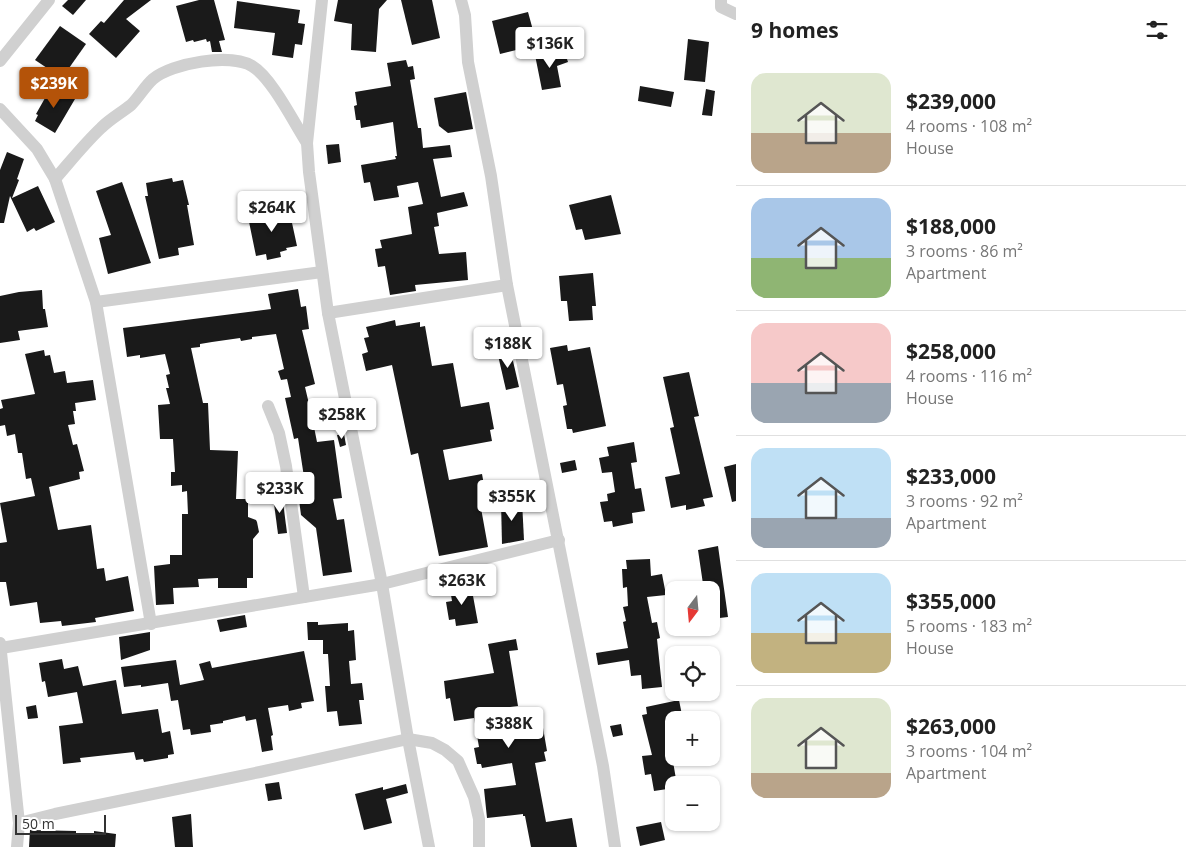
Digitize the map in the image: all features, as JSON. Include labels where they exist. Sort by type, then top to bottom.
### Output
[{"type":"street","points":[[0,61],[49,0]]},
{"type":"street","points":[[322,0],[307,143],[309,172],[328,313],[382,584],[408,739],[429,847]]},
{"type":"street","points":[[461,0],[465,15],[468,62],[491,176],[507,285],[603,766],[615,847]]},
{"type":"street","points":[[721,0],[721,7],[736,14]]},
{"type":"street","points":[[55,179],[101,128],[132,104],[153,79],[178,68],[210,60],[251,65],[275,91],[307,143]]},
{"type":"street","points":[[0,109],[36,149],[55,179],[96,302],[151,624]]},
{"type":"street","points":[[96,302],[322,272]]},
{"type":"street","points":[[328,313],[507,285]]},
{"type":"street","points":[[268,406],[279,433],[286,466],[304,597]]},
{"type":"street","points":[[17,847],[19,823],[1,646],[151,624],[382,584],[559,540]]},
{"type":"street","points":[[19,823],[408,739],[432,743],[445,750],[458,761],[474,797],[479,819],[479,847]]},
{"type":"building","points":[[68,0],[86,0],[73,15],[62,6]]},
{"type":"building","points":[[124,0],[151,0],[126,19],[140,31],[116,58],[89,34],[101,21],[104,23]]},
{"type":"building","points":[[199,0],[214,0],[225,40],[219,41],[222,52],[212,52],[210,41],[207,42],[206,39],[186,42],[176,6]]},
{"type":"building","points":[[338,0],[387,0],[379,9],[376,52],[351,50],[352,24],[334,21]]},
{"type":"building","points":[[401,0],[432,0],[440,38],[412,45]]},
{"type":"building","points":[[237,1],[300,10],[298,23],[305,24],[302,45],[295,44],[293,58],[272,55],[275,33],[234,28]]},
{"type":"building","points":[[528,12],[537,45],[500,54],[492,21]]},
{"type":"building","points":[[60,26],[86,44],[62,78],[35,60]]},
{"type":"building","points":[[688,39],[709,42],[705,82],[684,80]]},
{"type":"building","points":[[554,52],[555,56],[565,53],[568,62],[557,66],[561,87],[542,90],[535,55]]},
{"type":"building","points":[[406,60],[408,67],[413,66],[415,79],[410,80],[418,128],[421,128],[423,148],[450,145],[452,157],[433,159],[441,197],[464,192],[468,206],[437,213],[439,226],[434,227],[439,254],[466,252],[468,280],[415,285],[416,291],[390,295],[385,266],[378,267],[375,249],[382,248],[380,240],[412,234],[408,207],[423,204],[418,182],[397,186],[399,197],[374,201],[370,182],[364,183],[361,165],[396,159],[393,122],[361,128],[360,120],[356,120],[354,106],[357,105],[355,92],[391,86],[387,63]]},
{"type":"building","points":[[640,86],[674,92],[671,107],[638,101]]},
{"type":"building","points":[[55,87],[75,99],[55,133],[35,121],[38,115],[36,114],[49,91],[51,93]]},
{"type":"building","points":[[706,89],[715,91],[712,116],[702,115]]},
{"type":"building","points":[[466,92],[473,129],[448,133],[439,126],[434,98]]},
{"type":"building","points":[[339,144],[341,162],[328,164],[326,145]]},
{"type":"building","points":[[7,152],[24,159],[12,198],[38,186],[55,222],[36,231],[34,228],[27,232],[10,196],[4,223],[0,223],[0,170]]},
{"type":"building","points":[[172,178],[173,182],[183,180],[189,205],[187,205],[194,245],[178,248],[179,255],[159,259],[145,196],[148,196],[146,183]]},
{"type":"building","points":[[122,182],[151,263],[108,274],[99,238],[111,235],[96,191]]},
{"type":"building","points":[[611,195],[621,234],[585,240],[582,229],[576,230],[569,205]]},
{"type":"building","points":[[289,209],[297,246],[286,248],[287,250],[280,252],[281,257],[267,260],[266,254],[256,256],[248,217]]},
{"type":"building","points":[[593,273],[596,306],[592,306],[593,320],[569,321],[567,301],[561,301],[559,276]]},
{"type":"building","points":[[298,289],[301,307],[306,306],[309,329],[302,330],[315,384],[305,387],[309,404],[313,403],[316,416],[312,417],[317,442],[334,440],[342,498],[333,499],[337,520],[344,519],[352,572],[323,576],[316,528],[301,515],[298,492],[306,490],[298,438],[294,439],[285,398],[291,397],[287,379],[281,380],[278,371],[284,369],[276,334],[252,337],[252,339],[241,341],[240,338],[200,344],[200,347],[191,348],[203,403],[208,403],[210,450],[238,451],[236,499],[248,499],[248,517],[257,522],[259,532],[253,539],[253,578],[247,578],[247,588],[218,588],[218,578],[198,579],[199,587],[173,588],[174,604],[156,605],[154,566],[170,564],[170,555],[182,555],[182,514],[188,514],[187,491],[182,492],[182,485],[171,486],[171,472],[175,472],[173,439],[160,439],[158,405],[170,404],[166,388],[169,388],[166,375],[170,374],[165,354],[140,358],[140,355],[127,357],[123,328],[271,309],[268,294]]},
{"type":"building","points":[[42,290],[43,309],[45,309],[48,327],[18,331],[20,340],[0,343],[0,296]]},
{"type":"building","points":[[395,320],[396,326],[420,322],[420,327],[425,326],[432,366],[453,363],[461,407],[489,402],[494,429],[490,430],[492,441],[443,450],[449,480],[482,474],[486,496],[479,497],[488,547],[439,556],[418,453],[411,455],[392,365],[366,371],[362,354],[368,352],[364,338],[369,337],[366,327]]},
{"type":"building","points":[[567,345],[568,351],[590,347],[606,426],[573,433],[572,429],[567,429],[563,406],[567,405],[563,384],[557,385],[550,348]]},
{"type":"building","points":[[510,348],[519,387],[506,390],[497,351]]},
{"type":"building","points":[[44,350],[45,356],[50,355],[54,373],[65,371],[67,383],[93,380],[96,400],[75,403],[76,411],[73,411],[75,424],[68,425],[73,445],[77,444],[84,471],[79,472],[80,479],[49,487],[58,530],[91,525],[97,569],[104,568],[106,581],[128,576],[134,611],[95,618],[96,622],[62,626],[61,621],[40,623],[37,602],[10,606],[6,582],[0,582],[0,543],[7,542],[0,503],[35,496],[31,478],[26,479],[22,453],[18,453],[15,434],[7,436],[5,425],[0,426],[0,409],[3,408],[1,400],[35,394],[25,354]]},
{"type":"building","points":[[689,372],[699,416],[694,417],[713,497],[703,499],[705,506],[686,510],[686,505],[671,508],[665,477],[680,474],[670,428],[674,427],[663,377]]},
{"type":"building","points":[[344,434],[346,445],[340,447],[337,435]]},
{"type":"building","points":[[634,442],[637,462],[631,463],[635,489],[641,488],[645,511],[632,513],[633,523],[613,527],[612,521],[604,522],[600,502],[608,501],[607,494],[615,492],[612,472],[602,473],[599,458],[609,456],[607,447]]},
{"type":"building","points":[[575,460],[577,470],[562,473],[560,463]]},
{"type":"building","points":[[736,464],[736,501],[732,502],[724,467]]},
{"type":"building","points":[[282,494],[287,533],[278,534],[273,496]]},
{"type":"building","points":[[501,501],[522,501],[524,540],[502,544]]},
{"type":"building","points":[[718,546],[728,617],[720,618],[720,581],[703,581],[698,550]]},
{"type":"building","points":[[650,559],[651,576],[662,574],[665,595],[647,597],[652,623],[657,622],[660,638],[657,639],[662,687],[642,689],[641,675],[631,676],[629,660],[598,665],[596,653],[628,648],[623,622],[626,621],[623,607],[628,606],[627,587],[623,588],[622,569],[627,569],[626,560]]},
{"type":"building","points":[[471,585],[478,623],[456,626],[455,619],[449,620],[446,602],[452,601],[450,589]]},
{"type":"building","points":[[245,615],[247,627],[220,632],[217,620]]},
{"type":"building","points":[[307,622],[318,622],[318,625],[348,623],[348,631],[354,630],[356,660],[349,661],[351,684],[362,683],[364,700],[359,700],[362,724],[339,726],[337,711],[327,712],[325,686],[330,686],[328,654],[323,654],[323,640],[308,640]]},
{"type":"building","points":[[150,632],[150,650],[121,660],[119,637]]},
{"type":"building","points":[[516,639],[518,650],[509,651],[518,706],[486,710],[489,730],[542,722],[547,751],[544,752],[546,761],[535,763],[546,822],[572,818],[577,847],[531,847],[523,814],[487,818],[484,789],[516,785],[512,763],[482,768],[481,764],[477,764],[474,748],[479,747],[474,718],[454,721],[450,698],[446,699],[444,681],[494,673],[488,644]]},
{"type":"building","points":[[304,651],[314,701],[301,703],[302,708],[289,711],[288,705],[268,708],[273,735],[271,736],[273,750],[262,752],[256,719],[246,721],[245,716],[223,721],[223,723],[210,725],[211,732],[191,735],[190,729],[183,730],[178,700],[171,701],[168,683],[141,687],[141,685],[124,687],[121,667],[176,660],[180,685],[204,680],[199,664],[210,661],[212,668]]},
{"type":"building","points":[[62,659],[64,669],[78,666],[83,686],[116,680],[122,714],[158,709],[162,733],[170,731],[174,754],[168,755],[168,758],[144,762],[143,759],[136,760],[134,752],[80,758],[81,762],[63,764],[59,726],[83,723],[77,692],[48,697],[45,681],[42,682],[39,663]]},
{"type":"building","points":[[679,701],[681,711],[665,711],[665,766],[674,766],[675,776],[665,776],[665,789],[654,791],[651,774],[645,775],[642,756],[652,755],[642,715],[647,714],[646,707]]},
{"type":"building","points":[[36,705],[38,718],[28,719],[26,707]]},
{"type":"building","points":[[621,724],[623,735],[613,737],[610,726]]},
{"type":"building","points":[[279,782],[282,799],[268,801],[265,784]]},
{"type":"building","points":[[406,784],[408,793],[386,799],[392,823],[364,830],[355,794]]},
{"type":"building","points":[[191,814],[193,847],[175,847],[172,817]]},
{"type":"building","points":[[661,822],[665,840],[640,846],[636,827]]},
{"type":"building","points":[[30,830],[76,831],[76,835],[94,835],[94,831],[116,834],[115,847],[29,847]]}]
